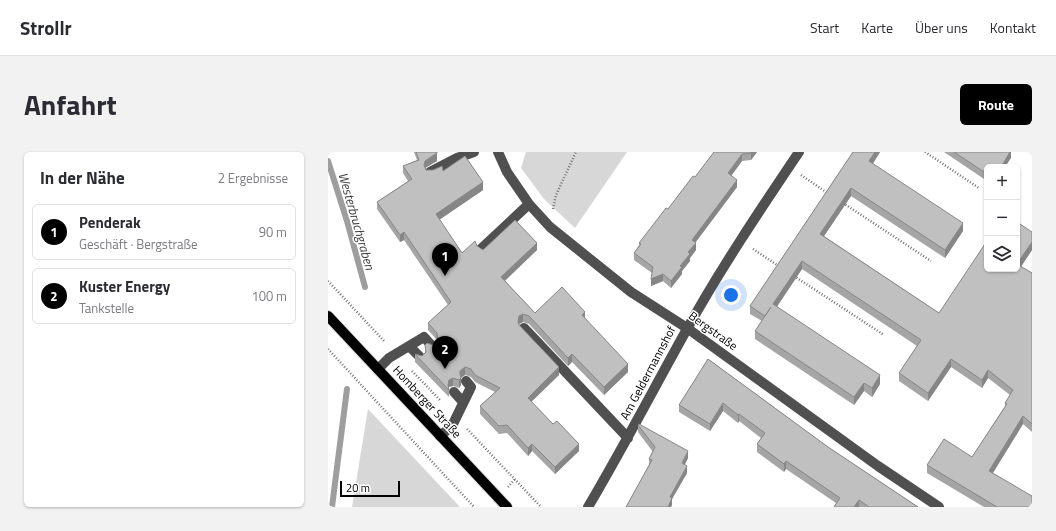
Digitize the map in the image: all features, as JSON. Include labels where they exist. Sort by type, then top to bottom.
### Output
[{"type":"main road","name":"Homberger Straße","points":[[328,316],[507,507]]},
{"type":"street","points":[[430,172],[457,158],[474,152]]},
{"type":"street","name":"Bergstraße","points":[[498,152],[507,172],[529,204],[550,227],[632,292],[687,328],[866,458],[939,507]]},
{"type":"street","name":"Am Geldermannshof","points":[[588,507],[628,438],[687,328],[741,240],[799,152]]},
{"type":"street","points":[[481,249],[529,204]]},
{"type":"street","points":[[524,328],[628,438]]},
{"type":"street","points":[[378,369],[390,358],[424,337],[432,346]]},
{"type":"street","points":[[409,346],[420,357]]},
{"type":"street","points":[[440,436],[452,426],[471,387],[466,381]]},
{"type":"street","points":[[454,392],[463,402]]},
{"type":"path","points":[[550,227],[556,195],[576,152]]},
{"type":"path","points":[[925,152],[979,188]]},
{"type":"path","points":[[789,167],[835,198]]},
{"type":"path","points":[[842,202],[931,261]]},
{"type":"path","points":[[741,240],[781,267]]},
{"type":"path","points":[[794,276],[884,335]]},
{"type":"path","points":[[328,281],[541,507]]},
{"type":"path","points":[[328,349],[474,507]]},
{"type":"shaded area","points":[[526,152],[627,152],[575,228],[544,199],[521,168]]},
{"type":"shaded area","points":[[368,409],[460,507],[352,507]]},
{"type":"building","points":[[416,152],[437,152],[425,161],[424,165],[426,170],[433,170],[442,166],[443,171],[465,156],[483,182],[436,214],[462,253],[475,241],[477,246],[483,250],[515,220],[537,243],[501,277],[535,313],[562,287],[585,312],[582,315],[628,364],[604,387],[572,354],[568,358],[529,316],[523,314],[519,316],[519,325],[559,367],[528,398],[553,424],[557,421],[579,444],[555,467],[532,444],[528,448],[507,425],[499,426],[480,406],[500,388],[475,375],[471,369],[465,367],[460,371],[461,378],[459,380],[453,378],[449,380],[449,390],[415,354],[422,356],[426,352],[425,345],[427,343],[433,345],[437,343],[437,333],[428,323],[451,302],[404,232],[400,235],[377,202],[412,179],[403,166],[419,160]]},
{"type":"building","points":[[714,152],[751,153],[742,154],[728,173],[737,180],[692,240],[696,243],[688,252],[690,254],[680,266],[682,267],[671,281],[663,274],[651,279],[653,267],[634,253],[641,244],[639,243],[666,208],[668,209],[693,176],[695,177]]},
{"type":"building","points":[[853,152],[875,152],[869,161],[963,223],[945,250],[851,188],[820,234],[939,313],[984,246],[984,272],[1020,272],[1020,266],[1032,273],[1032,424],[1023,416],[989,471],[1032,496],[1032,507],[997,507],[927,465],[944,439],[972,457],[1007,404],[1005,403],[1013,390],[988,370],[982,380],[951,359],[928,393],[899,373],[921,340],[802,261],[773,304],[880,375],[872,388],[864,383],[854,397],[755,331],[765,316],[750,306]]},
{"type":"building","points":[[954,152],[1010,152],[1003,164],[984,164],[984,172]]},
{"type":"building","points":[[1020,224],[1032,232],[1032,242],[1020,260]]},
{"type":"building","points":[[708,359],[828,447],[918,507],[869,507],[859,500],[854,507],[834,507],[840,498],[786,461],[784,464],[757,444],[765,433],[723,403],[710,424],[679,405]]},
{"type":"building","points":[[639,424],[688,451],[682,463],[687,466],[670,497],[672,498],[668,507],[626,507],[652,460],[649,459],[655,447],[638,425]]},
{"type":"waterway","name":"Westerbruchgraben","points":[[328,161],[347,221],[365,287]]},
{"type":"waterway","name":"Westerbruchgraben","points":[[332,507],[347,389]]},
{"type":"place","name":"Penderak","points":[[445,276]]},
{"type":"place","name":"Kuster Energy","points":[[445,369]]}]
